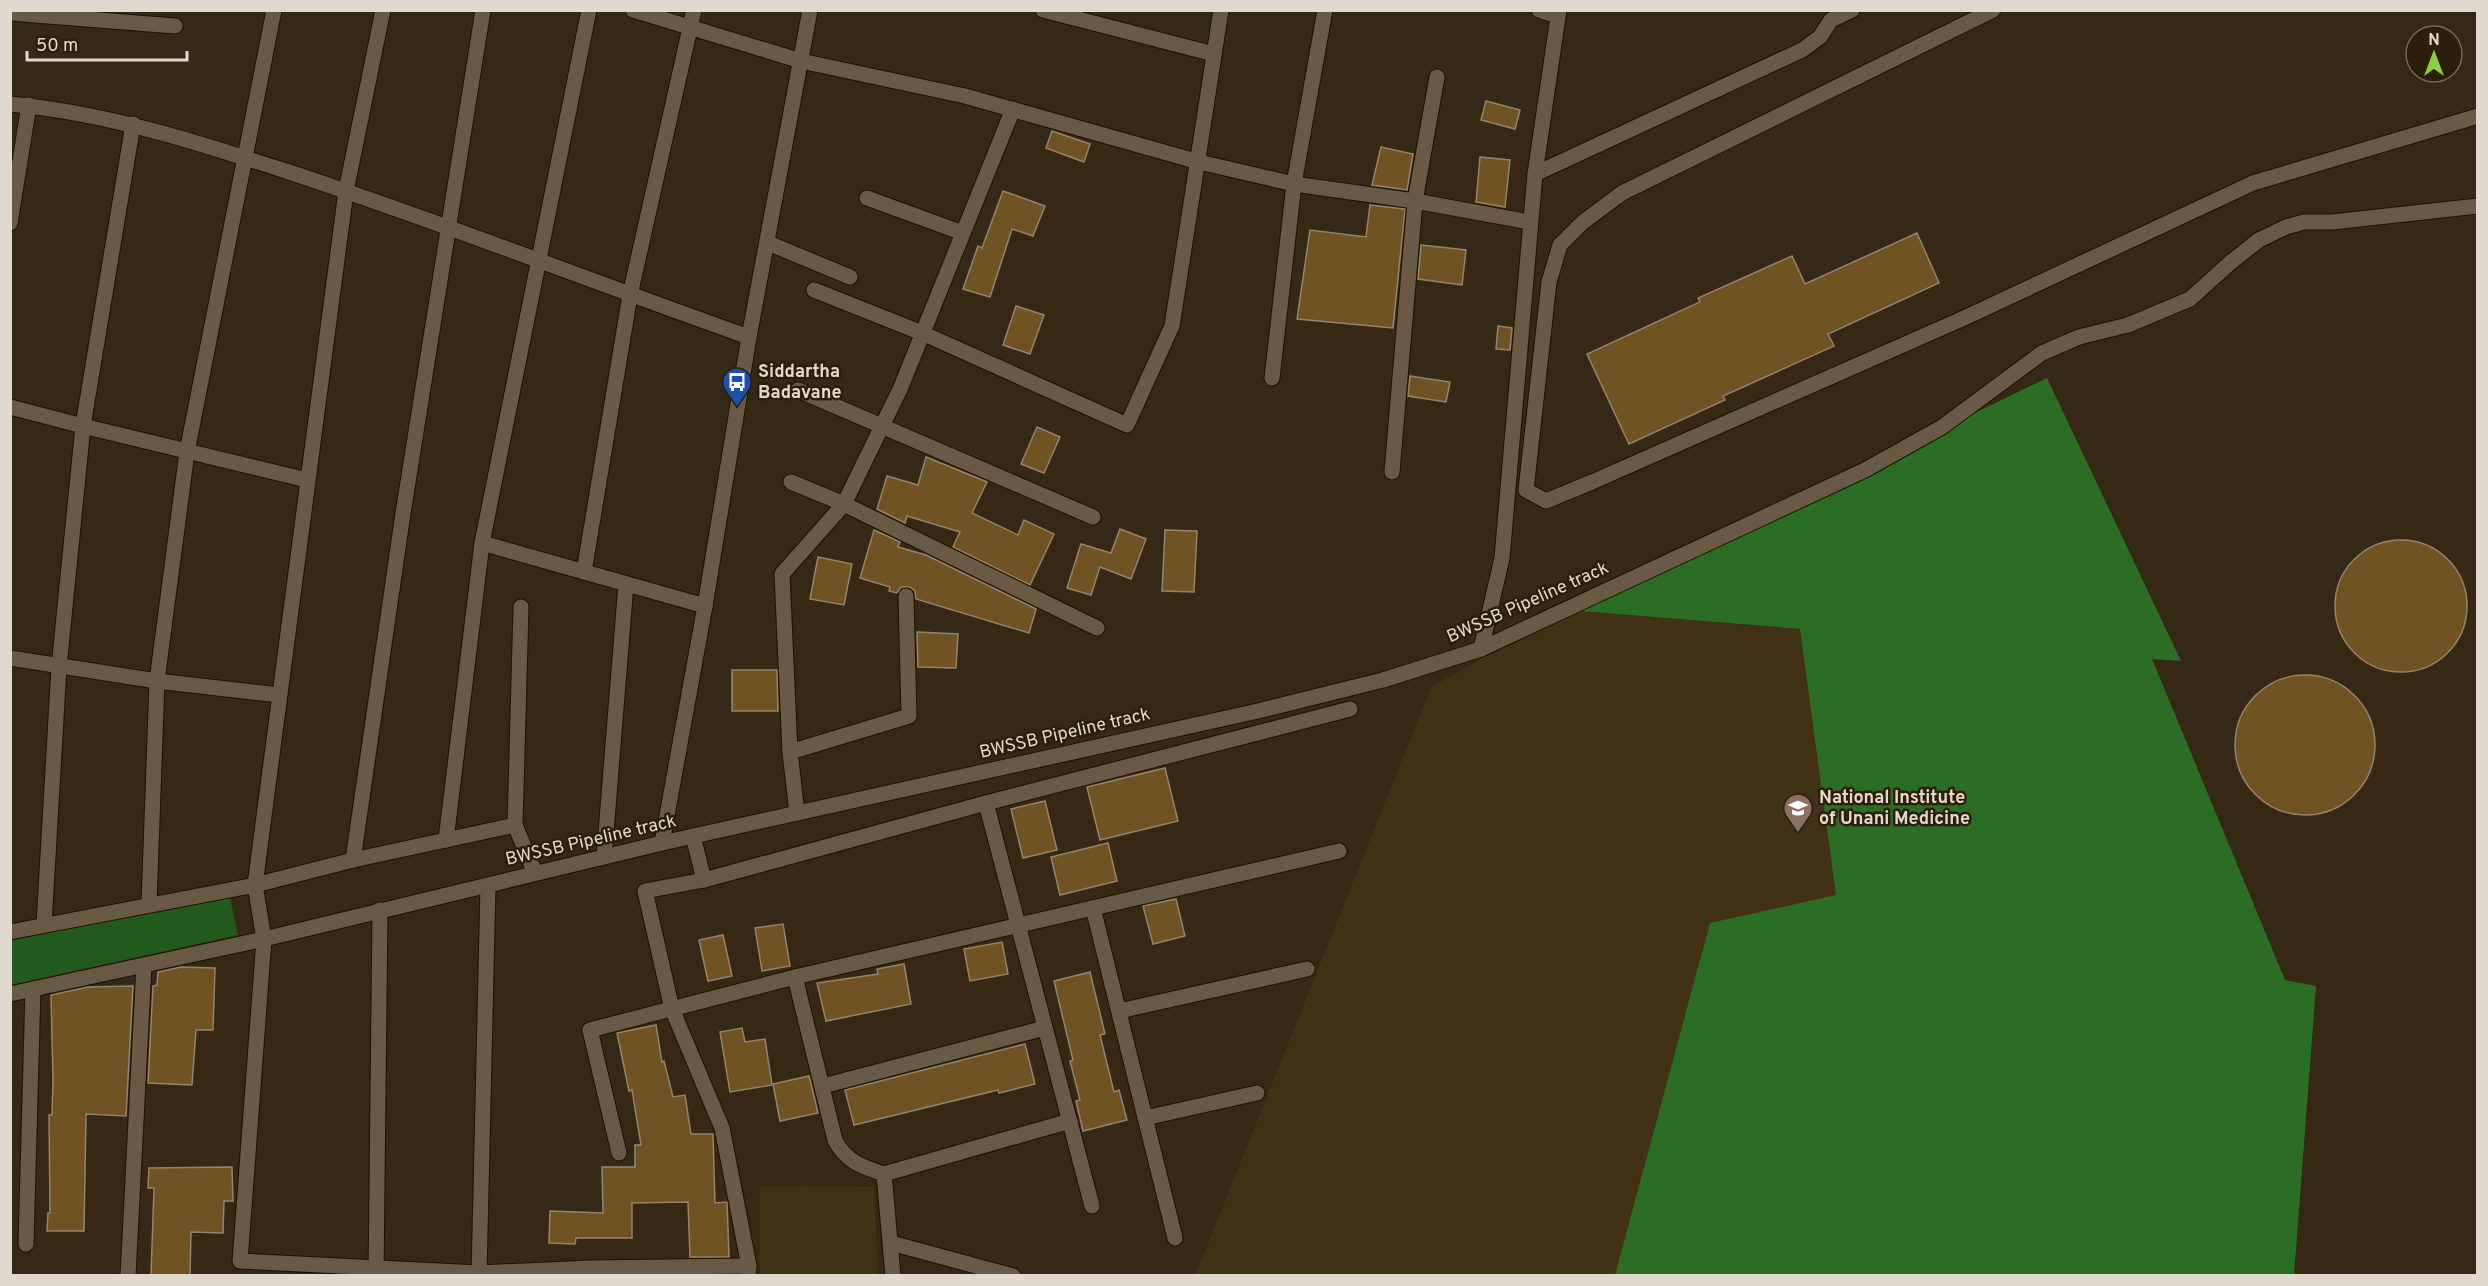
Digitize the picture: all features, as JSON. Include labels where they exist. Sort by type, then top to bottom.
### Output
[{"type":"street","points":[[149,904],[157,681],[187,452],[274,10]]},
{"type":"street","points":[[383,10],[346,191],[255,885],[264,939],[240,1261],[377,1271],[479,1274],[590,1268],[748,1271],[722,1128],[672,1009],[645,891],[704,880],[986,803],[1350,709]]},
{"type":"street","points":[[353,860],[448,226],[483,10]]},
{"type":"street","points":[[446,840],[482,543],[589,10]]},
{"type":"street","points":[[633,10],[689,29],[801,61],[965,96],[1198,162],[1294,184],[1415,201],[1530,222]]},
{"type":"street","points":[[584,572],[630,295],[693,10]]},
{"type":"street","points":[[662,843],[705,606],[749,337],[810,10]]},
{"type":"street","points":[[1043,10],[1214,54]]},
{"type":"street","points":[[814,290],[922,333],[1127,425],[1172,326],[1221,10]]},
{"type":"street","points":[[1272,378],[1294,184],[1325,10]]},
{"type":"street","points":[[1481,649],[1502,558],[1535,174],[1559,13],[1539,10]]},
{"type":"street","points":[[1535,174],[1802,50],[1820,38],[1831,15],[1852,10]]},
{"type":"street","points":[[1993,10],[1622,193],[1584,222],[1560,245],[1550,282],[1526,490],[1546,501],[1592,482],[1962,319],[2253,183],[2478,116]]},
{"type":"street","points":[[10,13],[175,26]]},
{"type":"street","points":[[1392,472],[1415,201],[1437,77]]},
{"type":"street","points":[[10,104],[29,105],[134,124],[244,158],[448,226],[749,337]]},
{"type":"street","points":[[10,223],[29,105]]},
{"type":"street","points":[[797,813],[790,752],[782,574],[844,504],[883,426],[1013,109]]},
{"type":"street","points":[[44,924],[59,667],[83,426],[134,124]]},
{"type":"street","points":[[867,198],[963,233]]},
{"type":"street","name":"BWSSB Pipeline track","points":[[10,994],[264,939],[604,856],[1348,690],[1481,649],[1865,470],[1942,427],[2026,363],[2061,344],[2128,325],[2190,299],[2237,257],[2259,240],[2279,230],[2304,222],[2354,220],[2478,206]]},
{"type":"street","points":[[768,243],[850,276]]},
{"type":"street","points":[[798,390],[1093,517]]},
{"type":"street","points":[[10,407],[307,480]]},
{"type":"street","points":[[791,482],[844,504],[1097,628]]},
{"type":"street","points":[[482,543],[705,606]]},
{"type":"street","points":[[604,856],[626,584]]},
{"type":"street","points":[[790,752],[909,716],[906,596]]},
{"type":"street","points":[[521,607],[515,825],[535,873]]},
{"type":"street","points":[[10,658],[157,681],[279,695]]},
{"type":"street","points":[[986,803],[1092,1206]]},
{"type":"street","points":[[10,932],[255,885],[353,860],[515,825]]},
{"type":"street","points":[[693,836],[704,880]]},
{"type":"street","points":[[619,1153],[590,1030],[795,977],[1339,851]]},
{"type":"street","points":[[479,1274],[488,885]]},
{"type":"street","points":[[1093,908],[1175,1238]]},
{"type":"street","points":[[377,1271],[380,910]]},
{"type":"street","points":[[128,1275],[144,965]]},
{"type":"street","points":[[1119,1011],[1307,969]]},
{"type":"street","points":[[795,977],[835,1140],[839,1149],[851,1161],[884,1174],[1070,1121]]},
{"type":"street","points":[[26,1244],[33,989]]},
{"type":"street","points":[[823,1086],[1045,1028]]},
{"type":"street","points":[[1145,1118],[1257,1093]]},
{"type":"street","points":[[884,1174],[893,1275]]},
{"type":"street","points":[[891,1243],[1013,1275]]},
{"type":"shaded area","name":"National Institute of Unani Medicine","points":[[1568,610],[2152,659],[2285,980],[2316,986],[2294,1275],[1195,1276],[1431,687]]},
{"type":"shaded area","points":[[760,1186],[874,1187],[878,1275],[760,1275]]},
{"type":"green space","points":[[2047,378],[2181,661],[2152,659],[2285,980],[2316,986],[2294,1275],[1615,1275],[1710,923],[1836,895],[1800,629],[1568,610]]},
{"type":"green space","points":[[229,894],[238,935],[11,985],[10,941]]},
{"type":"building","points":[[1486,101],[1520,110],[1515,129],[1481,120]]},
{"type":"building","points":[[1052,131],[1090,144],[1084,162],[1046,148]]},
{"type":"building","points":[[1381,147],[1413,154],[1407,190],[1372,185]]},
{"type":"building","points":[[1480,157],[1510,160],[1505,207],[1476,202]]},
{"type":"building","points":[[1003,191],[1045,206],[1033,236],[1012,229],[990,297],[963,289],[978,246],[982,248]]},
{"type":"building","points":[[1370,205],[1405,209],[1393,328],[1297,319],[1310,230],[1366,237]]},
{"type":"building","points":[[1917,233],[1939,283],[1828,334],[1834,346],[1723,396],[1725,400],[1629,444],[1587,354],[1700,302],[1698,298],[1792,256],[1805,284]]},
{"type":"building","points":[[1421,245],[1466,250],[1462,285],[1418,279]]},
{"type":"building","points":[[1016,306],[1044,315],[1030,354],[1003,345]]},
{"type":"building","points":[[1498,326],[1512,328],[1510,350],[1496,349]]},
{"type":"building","points":[[1410,376],[1450,382],[1446,402],[1408,396]]},
{"type":"building","points":[[1037,427],[1060,437],[1044,473],[1021,464]]},
{"type":"building","points":[[926,457],[987,482],[972,513],[1018,535],[1024,520],[1054,534],[1030,585],[953,547],[960,532],[907,516],[905,523],[877,509],[887,476],[918,485]]},
{"type":"building","points":[[1120,529],[1146,539],[1131,579],[1100,567],[1091,595],[1067,588],[1081,544],[1111,553]]},
{"type":"building","points":[[874,530],[900,542],[898,547],[926,555],[1036,609],[1029,633],[916,599],[915,591],[910,587],[901,587],[897,593],[889,591],[890,587],[860,578]]},
{"type":"building","points":[[1165,530],[1197,531],[1194,592],[1162,591]]},
{"type":"building","points":[[2401,540],[2426,545],[2448,559],[2462,581],[2467,606],[2462,631],[2448,653],[2426,667],[2401,672],[2376,667],[2354,653],[2340,631],[2335,606],[2340,581],[2354,559],[2376,545]]},
{"type":"building","points":[[818,557],[852,564],[844,605],[810,599]]},
{"type":"building","points":[[917,632],[958,634],[956,668],[918,667]]},
{"type":"building","points":[[732,670],[777,670],[778,711],[732,711]]},
{"type":"building","points":[[2305,675],[2332,681],[2344,687],[2354,696],[2363,706],[2369,718],[2375,745],[2369,772],[2363,784],[2354,794],[2344,803],[2332,809],[2305,815],[2278,809],[2266,803],[2256,794],[2247,784],[2241,772],[2235,745],[2241,718],[2247,706],[2256,696],[2266,687],[2278,681]]},
{"type":"building","points":[[1165,768],[1178,821],[1100,840],[1087,787]]},
{"type":"building","points":[[1045,801],[1057,850],[1023,858],[1011,809]]},
{"type":"building","points":[[1108,843],[1117,881],[1060,895],[1051,857]]},
{"type":"building","points":[[1176,899],[1185,936],[1153,944],[1143,906]]},
{"type":"building","points":[[783,924],[790,966],[762,971],[755,928]]},
{"type":"building","points":[[723,935],[732,976],[708,981],[699,940]]},
{"type":"building","points":[[1002,942],[1008,974],[970,981],[964,949]]},
{"type":"building","points":[[904,964],[911,1004],[826,1021],[817,983],[878,974],[877,969]]},
{"type":"building","points":[[181,967],[215,968],[213,1030],[196,1030],[192,1085],[148,1083],[153,986],[157,985],[158,972]]},
{"type":"building","points":[[1090,972],[1105,1034],[1100,1035],[1114,1092],[1119,1090],[1127,1120],[1083,1131],[1076,1101],[1080,1100],[1070,1061],[1073,1060],[1054,981]]},
{"type":"building","points":[[133,986],[126,1116],[86,1114],[84,1231],[47,1231],[48,1213],[50,1213],[49,1115],[52,1115],[53,1081],[51,995],[88,987]]},
{"type":"building","points":[[656,1025],[662,1062],[664,1061],[673,1097],[685,1095],[691,1134],[713,1134],[715,1203],[727,1202],[729,1257],[690,1257],[688,1202],[632,1203],[632,1238],[576,1238],[575,1244],[549,1243],[550,1211],[603,1213],[602,1167],[635,1167],[635,1145],[641,1145],[632,1090],[629,1091],[617,1033]]},
{"type":"building","points":[[742,1028],[745,1042],[765,1039],[772,1085],[730,1092],[720,1032]]},
{"type":"building","points":[[1025,1044],[1035,1084],[999,1093],[998,1090],[854,1125],[845,1090]]},
{"type":"building","points":[[809,1076],[818,1113],[780,1121],[773,1084]]},
{"type":"building","points":[[232,1167],[233,1201],[224,1201],[223,1233],[191,1232],[190,1275],[151,1275],[154,1188],[148,1188],[149,1168]]},
{"type":"place","name":"Siddartha Badavane","points":[[737,408]]},
{"type":"place","name":"National Institute of Unani Medicine","points":[[1798,834]]}]
